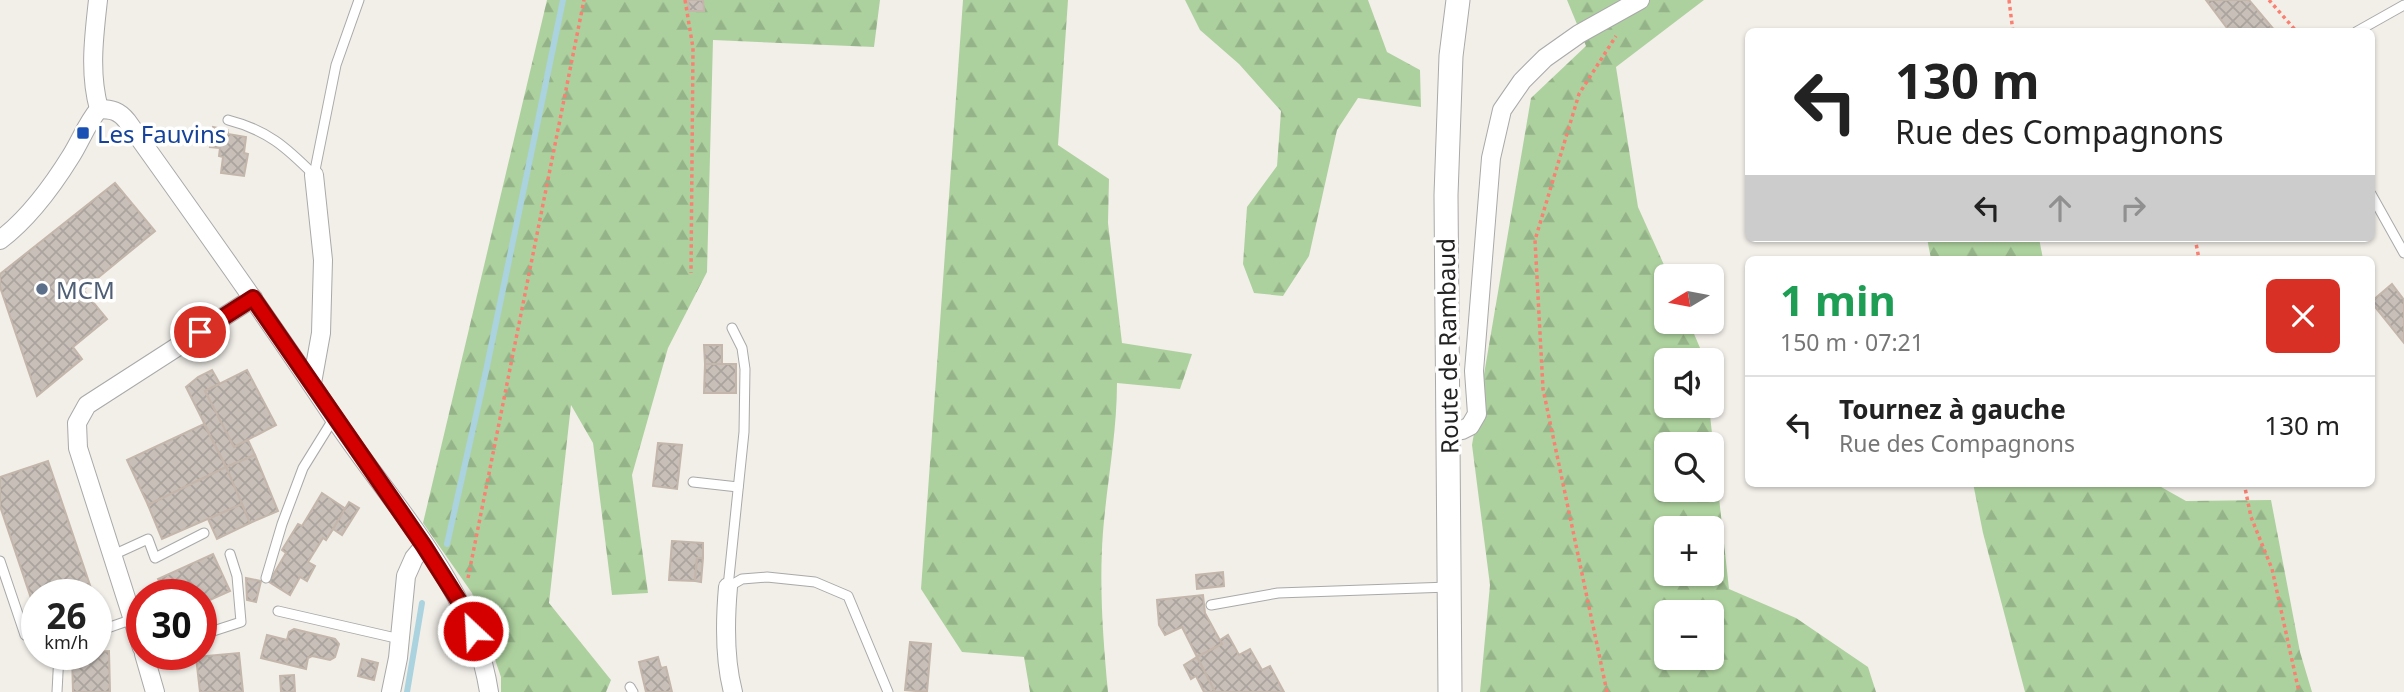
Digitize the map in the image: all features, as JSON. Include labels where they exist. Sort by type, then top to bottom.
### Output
[{"type":"street","points":[[0,240],[36,203],[71,156],[99,109],[93,77],[98,0]]},
{"type":"street","name":"Route de Rambaud","points":[[1450,692],[1447,124],[1458,0]]},
{"type":"street","points":[[1448,433],[1470,426],[1477,414],[1474,370],[1490,171],[1502,110],[1522,82],[1545,58],[1579,34],[1640,0]]},
{"type":"street","points":[[99,109],[120,113],[127,121],[424,546],[462,606],[485,667],[489,692]]},
{"type":"street","points":[[312,383],[321,333],[323,261],[314,176]]},
{"type":"street","points":[[126,597],[78,447],[77,423],[87,405],[253,298]]},
{"type":"street","points":[[391,692],[400,639],[406,576],[414,558],[424,546]]},
{"type":"street","points":[[728,587],[726,614],[729,675],[733,692]]},
{"type":"street","points":[[149,670],[155,692]]},
{"type":"lane","points":[[314,176],[336,65],[359,0]]},
{"type":"lane","points":[[2363,28],[2404,5]]},
{"type":"lane","points":[[228,120],[252,126],[288,149],[314,176]]},
{"type":"lane","points":[[2375,201],[2404,253]]},
{"type":"lane","points":[[728,587],[744,432],[745,369],[742,348],[732,328]]},
{"type":"lane","points":[[265,578],[303,468],[334,418]]},
{"type":"lane","points":[[693,482],[738,487]]},
{"type":"lane","points":[[113,555],[148,539],[155,558],[204,533]]},
{"type":"lane","points":[[217,630],[241,622],[237,576],[230,554]]},
{"type":"lane","points":[[0,561],[21,623]]},
{"type":"lane","points":[[728,587],[742,579],[767,577],[815,582],[848,596],[888,692]]},
{"type":"lane","points":[[1211,605],[1278,593],[1450,587]]},
{"type":"lane","points":[[278,611],[400,639]]},
{"type":"lane","points":[[57,692],[59,670]]},
{"type":"path","points":[[462,606],[584,0]]},
{"type":"path","points":[[685,0],[693,48],[691,273]]},
{"type":"path","points":[[2009,0],[2012,28]]},
{"type":"path","points":[[2269,0],[2294,28]]},
{"type":"path","points":[[1607,692],[1543,389],[1535,240],[1579,94],[1616,36]]},
{"type":"path","points":[[2245,487],[2251,517],[2272,569],[2300,692]]},
{"type":"green space","points":[[547,0],[880,0],[874,47],[713,40],[707,272],[668,348],[632,475],[648,593],[612,595],[593,443],[571,405],[549,603],[611,680],[606,692],[501,692],[501,677],[472,593],[423,523]]},
{"type":"green space","points":[[963,0],[1068,0],[1058,145],[1109,179],[1108,223],[1122,343],[1192,354],[1180,389],[1117,383],[1101,572],[1108,692],[1030,692],[1024,657],[962,652],[921,589]]},
{"type":"green space","points":[[1185,0],[1368,0],[1387,52],[1420,70],[1421,107],[1358,98],[1337,130],[1309,256],[1283,296],[1254,293],[1243,264],[1247,207],[1277,166],[1281,111],[1239,64],[1200,30]]},
{"type":"green space","points":[[1567,0],[1704,0],[1616,67],[1638,207],[1664,264],[1654,264],[1654,334],[1694,334],[1700,348],[1654,348],[1654,418],[1710,418],[1712,432],[1654,432],[1654,502],[1719,502],[1721,516],[1654,516],[1654,586],[1724,586],[1724,543],[1729,589],[1796,618],[1868,667],[1876,692],[1480,692],[1490,585],[1472,445],[1531,98],[1586,46]]},
{"type":"green space","points":[[1928,242],[2040,242],[2042,256],[1930,256]]},
{"type":"green space","points":[[1974,487],[2161,487],[2186,501],[2271,500],[2300,652],[2312,692],[2025,692],[1983,533]]},
{"type":"building","points":[[688,0],[703,0],[704,11],[689,11]]},
{"type":"building","points":[[2206,0],[2249,0],[2273,28],[2227,28]]},
{"type":"building","points":[[213,127],[228,130],[228,134],[246,137],[244,153],[248,154],[244,176],[221,173],[223,157],[219,156],[220,148],[210,147]]},
{"type":"building","name":"MCM","points":[[115,183],[155,231],[83,290],[107,319],[73,347],[82,359],[37,396],[0,287],[0,274]]},
{"type":"building","points":[[2392,284],[2404,300],[2404,343],[2375,307],[2375,299]]},
{"type":"building","points":[[704,345],[722,345],[722,364],[705,364]]},
{"type":"building","points":[[705,364],[736,364],[736,393],[704,393]]},
{"type":"building","points":[[212,370],[220,384],[205,391],[234,447],[248,440],[255,455],[226,467],[186,387]]},
{"type":"building","points":[[247,370],[276,425],[234,447],[205,391]]},
{"type":"building","points":[[204,424],[226,467],[148,505],[127,460]]},
{"type":"building","points":[[658,443],[682,445],[677,489],[653,486]]},
{"type":"building","points":[[255,455],[278,511],[250,523],[226,467]]},
{"type":"building","points":[[48,461],[88,579],[25,579],[0,506],[0,477]]},
{"type":"building","points":[[226,467],[242,504],[162,539],[148,505]]},
{"type":"building","points":[[322,493],[346,509],[308,562],[315,566],[307,581],[300,577],[290,595],[269,582],[286,553],[282,550],[298,524],[302,526]]},
{"type":"building","points":[[349,502],[359,508],[342,535],[333,529]]},
{"type":"building","points":[[242,504],[250,523],[217,539],[208,519]]},
{"type":"building","points":[[672,541],[703,543],[703,558],[697,558],[695,581],[669,580]]},
{"type":"building","points":[[213,554],[230,591],[217,597],[217,579],[158,579]]},
{"type":"building","points":[[697,558],[703,558],[701,582],[695,581]]},
{"type":"building","points":[[1223,572],[1224,586],[1197,589],[1196,575]]},
{"type":"building","points":[[246,578],[261,581],[256,602],[247,600]]},
{"type":"building","points":[[1203,595],[1205,613],[1222,644],[1197,657],[1182,627],[1165,635],[1159,625],[1157,600]]},
{"type":"building","points":[[294,629],[335,639],[339,644],[335,657],[330,660],[312,656],[308,658],[306,669],[261,658],[267,635],[287,640],[289,632]]},
{"type":"building","points":[[1228,635],[1239,655],[1250,649],[1262,670],[1270,666],[1284,692],[1215,692],[1197,657],[1222,644],[1220,640]]},
{"type":"building","points":[[910,642],[931,644],[927,692],[905,690]]},
{"type":"building","points":[[239,653],[243,692],[200,692],[197,670],[217,670],[217,655]]},
{"type":"building","points":[[658,657],[661,668],[666,667],[672,692],[646,692],[639,662]]},
{"type":"building","points":[[1197,657],[1215,692],[1204,692],[1196,676],[1191,679],[1184,665]]},
{"type":"building","points":[[362,659],[378,663],[374,680],[358,676]]},
{"type":"building","points":[[72,670],[109,670],[110,692],[73,692]]},
{"type":"building","points":[[294,675],[295,692],[281,692],[280,676]]},
{"type":"waterway","points":[[447,544],[563,0]]},
{"type":"waterway","points":[[407,692],[422,603]]},
{"type":"place","name":"Les Fauvins","points":[[83,133]]},
{"type":"place","name":"MCM","points":[[42,289]]},
{"type":"route","points":[[200,332],[253,298],[424,546],[462,606],[473,631]]}]
